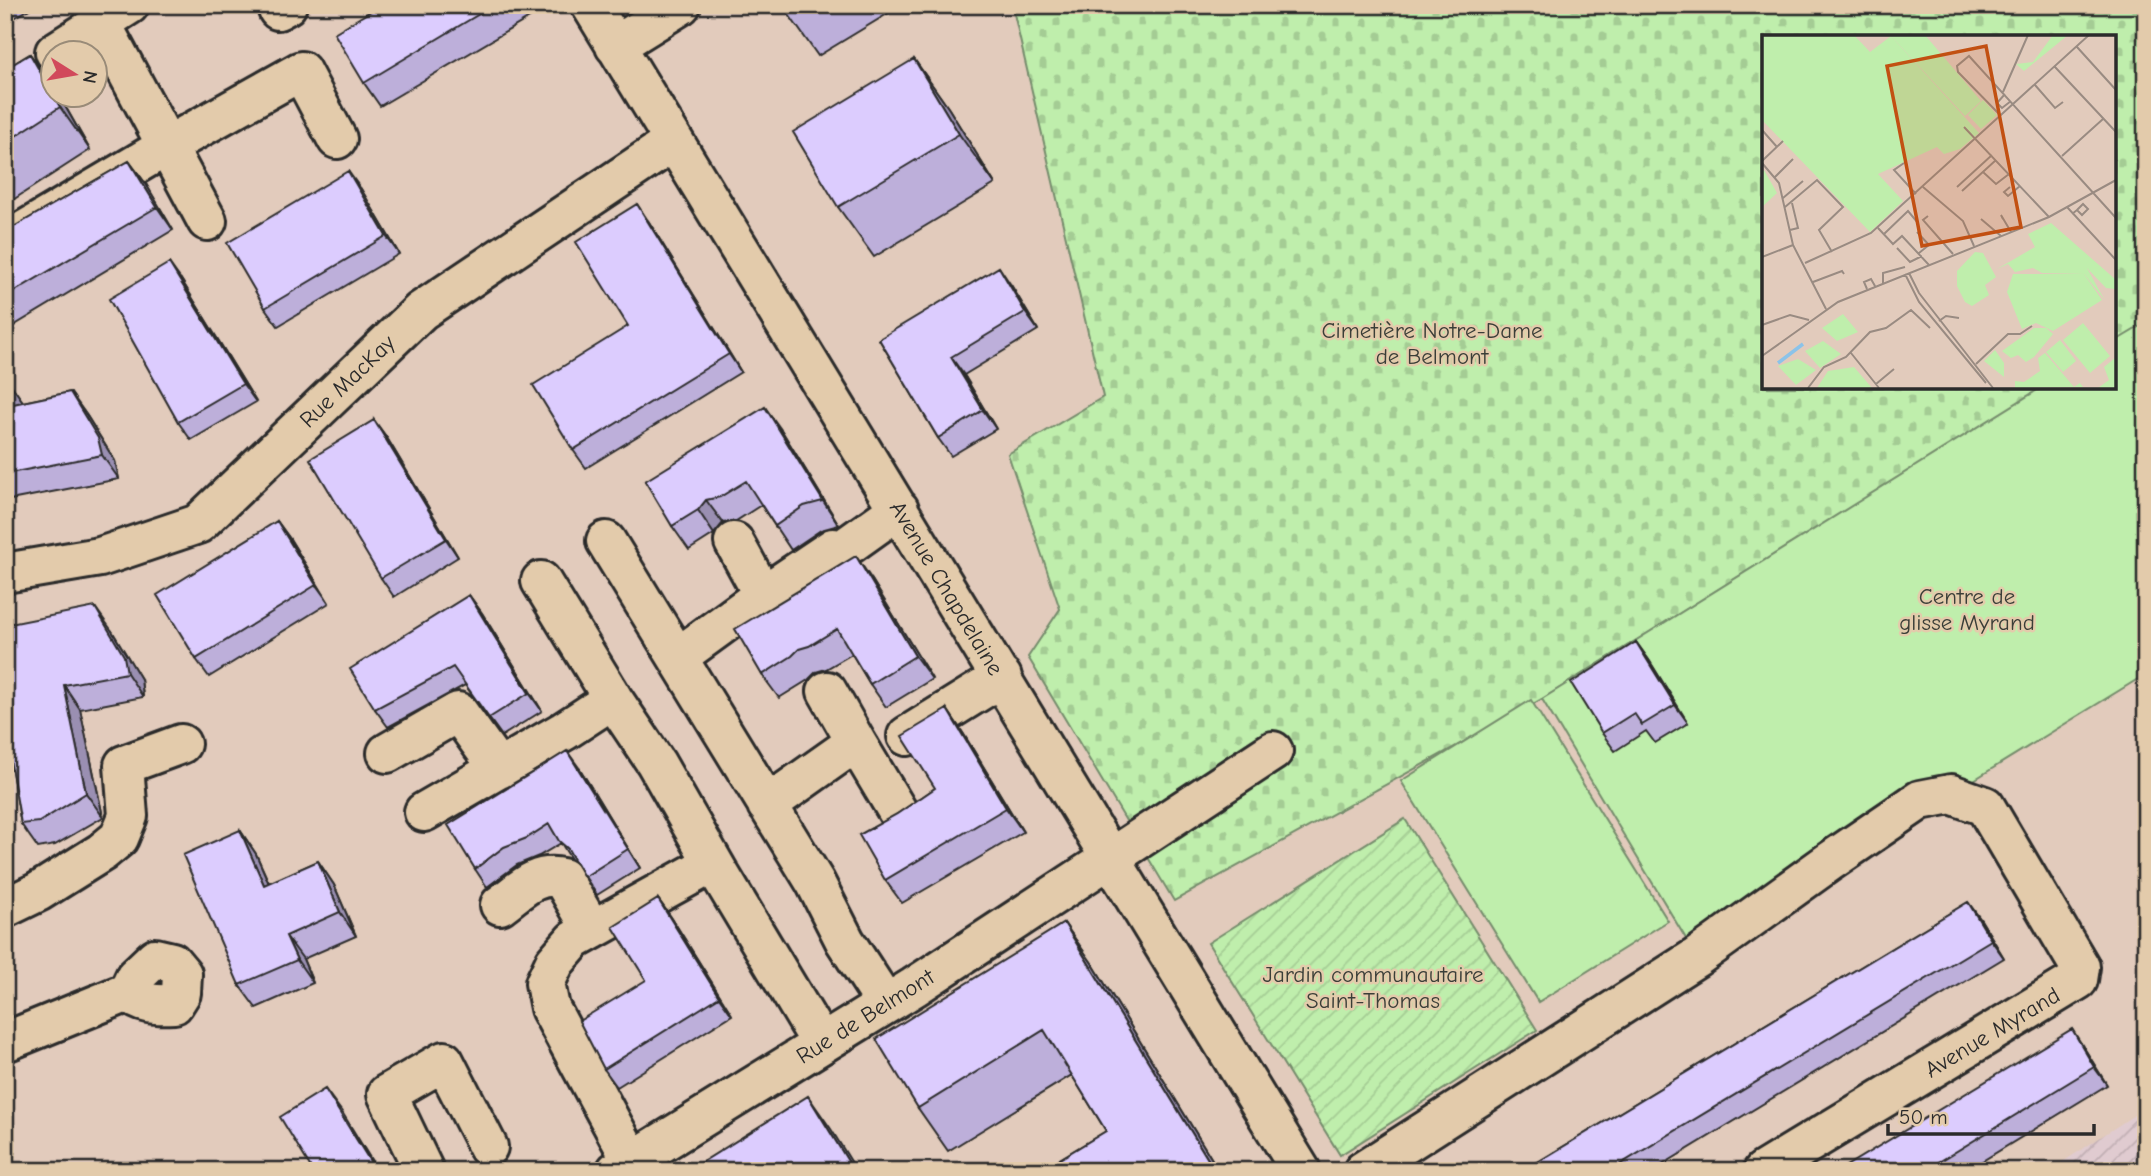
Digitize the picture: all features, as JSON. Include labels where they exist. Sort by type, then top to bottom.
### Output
[{"type":"street","name":"Avenue Chapdelaine","points":[[591,5],[1301,1171]]},
{"type":"street","points":[[615,46],[681,5]]},
{"type":"street","points":[[78,38],[115,14],[167,146],[207,221]]},
{"type":"street","points":[[5,242],[301,71],[337,139]]},
{"type":"street","name":"Rue MacKay","points":[[5,573],[100,557],[198,524],[421,311],[673,142]]},
{"type":"street","points":[[677,657],[763,595],[899,509]]},
{"type":"street","points":[[606,541],[815,883],[845,941],[886,1004]]},
{"type":"street","points":[[734,542],[763,595]]},
{"type":"street","points":[[541,582],[656,763],[821,1044]]},
{"type":"street","points":[[907,736],[1002,677]]},
{"type":"street","points":[[827,691],[902,819]]},
{"type":"street","points":[[424,812],[613,699]]},
{"type":"street","points":[[387,753],[458,712],[499,769]]},
{"type":"street","points":[[767,805],[856,742]]},
{"type":"street","points":[[5,908],[38,892],[102,852],[119,838],[128,816],[124,765],[181,744]]},
{"type":"street","name":"Rue de Belmont","points":[[624,1166],[886,1004],[1273,751]]},
{"type":"street","name":"Avenue Myrand","points":[[1363,1171],[1697,957],[1920,800],[1951,793],[1985,806],[2080,967],[2078,980],[1763,1171]]},
{"type":"street","points":[[624,1166],[550,1008],[545,983],[555,962],[574,940],[713,863]]},
{"type":"street","points":[[500,905],[538,877],[548,875],[562,878],[592,930]]},
{"type":"street","points":[[5,1042],[128,992]]},
{"type":"street","points":[[424,1171],[387,1094],[444,1061],[488,1147]]},
{"type":"shaded area","points":[[2145,1108],[2146,1171],[2049,1171]]},
{"type":"green space","name":"Cimetière Notre-Dame de Belmont","points":[[1012,5],[2146,5],[2146,323],[2116,342],[2116,35],[1762,35],[1762,388],[2042,388],[1542,699],[1174,901],[1028,657],[1060,609],[1008,454],[1103,397]]},
{"type":"green space","name":"Centre de glisse Myrand","points":[[2146,323],[2146,674],[1951,794],[1697,957],[1542,699],[2040,388],[2116,388],[2116,341]]},
{"type":"green space","points":[[1531,700],[1668,921],[1538,1002],[1401,781]]},
{"type":"green space","name":"Jardin communautaire Saint-Thomas","points":[[1405,819],[1537,1030],[1340,1155],[1208,943]]},
{"type":"building","points":[[381,5],[494,5],[364,83],[334,33]]},
{"type":"building","points":[[30,54],[38,68],[38,108],[58,108],[5,143],[5,69]]},
{"type":"building","points":[[914,59],[959,134],[838,207],[793,132]]},
{"type":"building","points":[[129,161],[157,207],[5,297],[5,232]]},
{"type":"building","points":[[348,171],[386,236],[265,308],[227,243]]},
{"type":"building","points":[[637,204],[729,354],[573,450],[533,385],[628,326],[576,242]]},
{"type":"building","points":[[169,263],[243,384],[178,422],[109,299]]},
{"type":"building","points":[[999,267],[1025,312],[951,357],[983,410],[938,438],[879,339]]},
{"type":"building","points":[[9,382],[13,404],[70,392],[98,438],[102,455],[5,474],[5,383]]},
{"type":"building","points":[[765,407],[823,501],[804,506],[775,526],[746,481],[720,497],[706,500],[698,510],[672,526],[645,481]]},
{"type":"building","points":[[374,420],[446,539],[381,578],[310,459]]},
{"type":"building","points":[[277,521],[316,585],[196,659],[157,595]]},
{"type":"building","points":[[856,556],[915,656],[870,684],[837,629],[799,649],[762,675],[735,629]]},
{"type":"building","points":[[469,595],[529,693],[489,718],[453,667],[375,709],[350,669]]},
{"type":"building","points":[[95,607],[124,656],[127,673],[64,685],[86,793],[39,822],[21,824],[5,730],[5,625]]},
{"type":"building","points":[[1636,642],[1675,705],[1642,725],[1634,713],[1602,733],[1571,683]]},
{"type":"building","points":[[947,709],[1006,808],[885,880],[859,835],[897,814],[935,788],[902,736]]},
{"type":"building","points":[[567,751],[628,849],[584,877],[549,824],[527,838],[504,847],[475,869],[448,825]]},
{"type":"building","points":[[240,830],[264,885],[318,861],[340,912],[286,936],[297,960],[239,985],[183,855]]},
{"type":"building","points":[[658,899],[719,997],[604,1069],[579,1021],[646,980],[613,927]]},
{"type":"building","points":[[1968,902],[1991,940],[1609,1171],[1523,1171]]},
{"type":"building","points":[[1064,923],[1209,1161],[1193,1171],[1040,1171],[1106,1131],[1044,1030],[918,1108],[876,1039]]},
{"type":"building","points":[[2072,1029],[2094,1067],[1924,1171],[1838,1171]]},
{"type":"building","points":[[325,1089],[376,1171],[313,1171],[280,1117]]},
{"type":"building","points":[[808,1096],[854,1171],[688,1171]]}]
